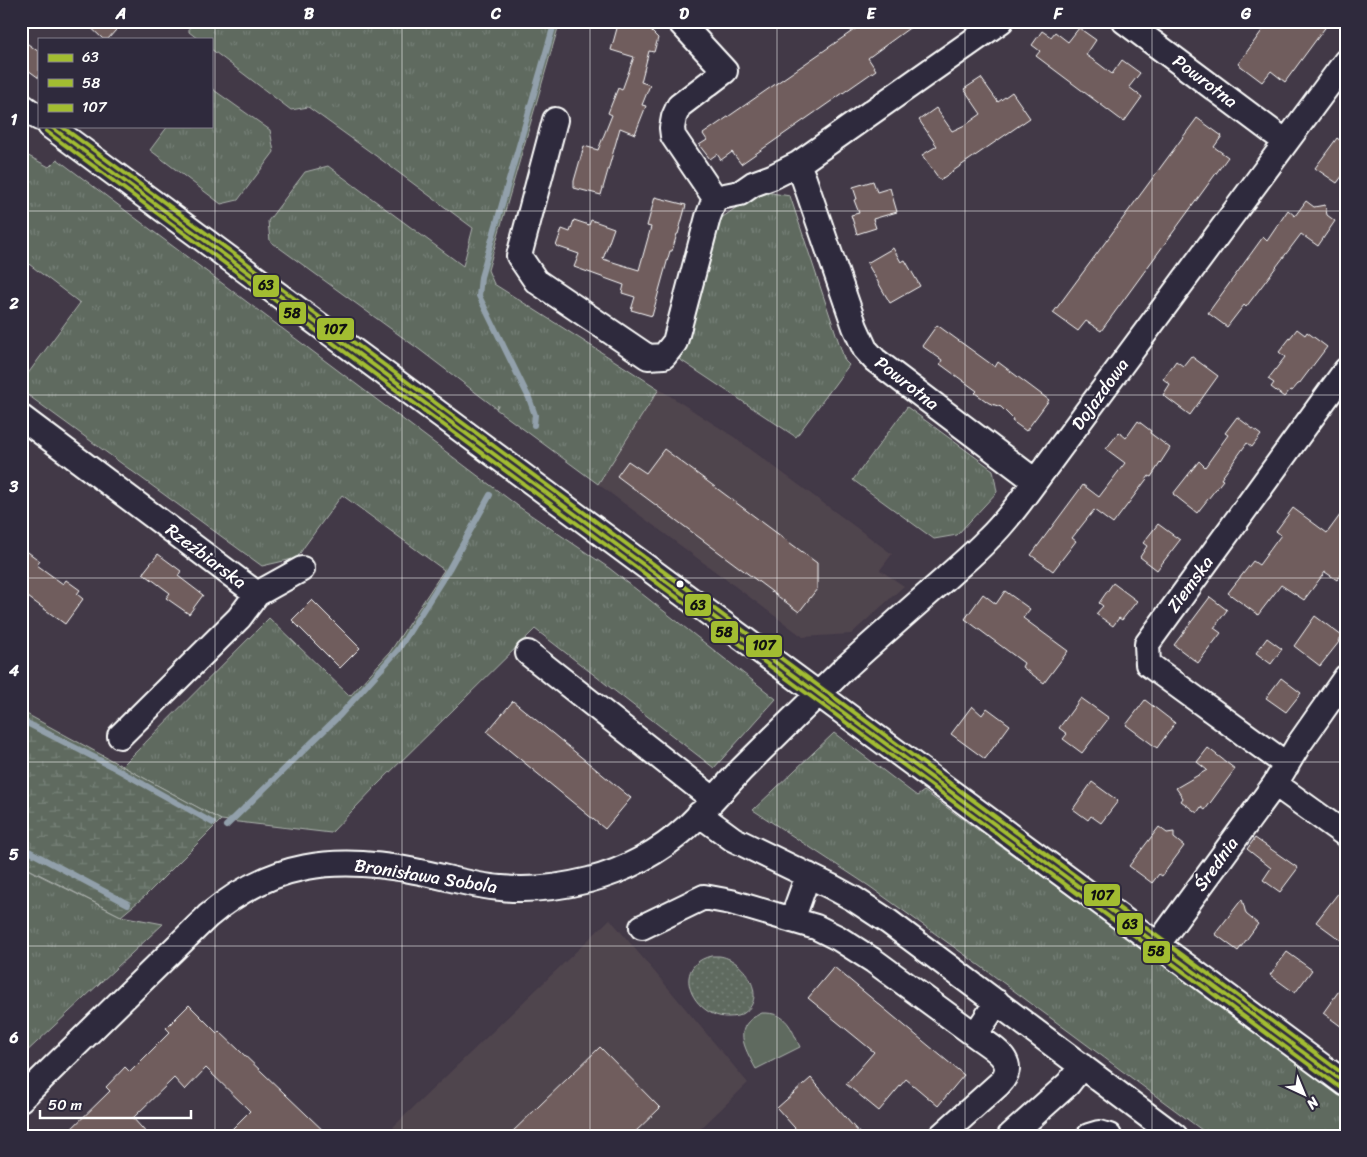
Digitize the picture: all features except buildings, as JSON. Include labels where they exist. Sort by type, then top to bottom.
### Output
[{"type":"street","points":[[679,21],[725,70],[679,106],[672,128],[673,136],[715,198]]},
{"type":"street","points":[[715,198],[740,193],[753,184],[798,164],[1001,21]]},
{"type":"street","name":"Powrotna","points":[[1124,21],[1286,142]]},
{"type":"street","name":"Dojazdowa","points":[[819,694],[988,539],[1020,502],[1346,61]]},
{"type":"street","points":[[21,105],[38,117]]},
{"type":"street","points":[[555,120],[519,256],[536,281],[648,357],[664,356],[675,342],[708,217],[715,198]]},
{"type":"street","points":[[53,128],[1346,1084]]},
{"type":"street","name":"Powrotna","points":[[798,164],[827,244],[836,275],[865,349],[875,360],[1036,481]]},
{"type":"street","name":"Ziemska","points":[[1281,774],[1148,664],[1147,644],[1346,370]]},
{"type":"street","name":"Rzeźbiarska","points":[[21,417],[257,594],[239,618],[120,736]]},
{"type":"street","points":[[257,594],[302,569]]},
{"type":"street","points":[[528,653],[706,807],[733,840],[854,899],[889,922],[1171,1134]]},
{"type":"street","name":"Średnia","points":[[1158,944],[1281,774],[1299,744],[1345,681]]},
{"type":"street","name":"Bronisława Sobola","points":[[21,1099],[208,916],[248,888],[275,876],[310,866],[329,863],[363,863],[415,871],[499,888],[519,889],[555,887],[602,876],[636,862],[674,838],[819,694]]},
{"type":"street","points":[[1281,774],[1346,835]]},
{"type":"street","points":[[792,920],[808,875]]},
{"type":"street","points":[[642,927],[704,897],[731,902],[816,927],[838,938],[887,970],[975,1035],[1003,1057],[1006,1062],[1007,1072],[1004,1079],[941,1136]]},
{"type":"street","points":[[975,1035],[997,1002]]},
{"type":"street","points":[[1010,1136],[1068,1084],[1082,1066]]},
{"type":"street","points":[[1089,1136],[1099,1133],[1108,1136]]},
{"type":"shaded area","points":[[659,389],[734,437],[892,554],[880,570],[904,586],[851,634],[803,637],[598,484]]},
{"type":"shaded area","points":[[610,919],[748,1083],[693,1136],[402,1136],[393,1127]]},
{"type":"green space","points":[[184,21],[560,21],[488,270],[494,284],[659,389],[598,484],[496,409],[498,405],[496,408],[270,241],[268,221],[305,172],[328,166],[463,266],[473,228],[308,107],[291,110],[212,50],[212,38],[197,38],[189,32],[189,25]]},
{"type":"green space","points":[[212,89],[270,130],[274,152],[238,200],[221,204],[150,150],[166,128],[212,128]]},
{"type":"green space","points":[[21,152],[49,167],[57,159],[522,509],[609,568],[776,699],[714,768],[535,629],[331,833],[221,820],[122,766],[269,618],[350,696],[390,652],[444,570],[342,495],[297,558],[262,566],[21,390],[21,383],[80,303],[21,258]]},
{"type":"green space","points":[[759,191],[790,196],[845,361],[849,365],[796,437],[679,359],[716,222]]},
{"type":"green space","points":[[907,407],[993,470],[997,492],[957,535],[934,539],[853,480]]},
{"type":"green space","points":[[21,711],[221,820],[145,896],[121,916],[21,865]]},
{"type":"green space","points":[[834,733],[917,796],[924,791],[1260,1034],[1346,1100],[1346,1136],[1210,1136],[869,886],[753,810]]},
{"type":"green space","points":[[21,866],[121,916],[163,924],[21,1057]]},
{"type":"green space","points":[[711,956],[728,958],[744,970],[750,979],[754,997],[751,1006],[742,1014],[731,1017],[717,1015],[706,1010],[691,991],[689,981],[691,970],[698,962]]},
{"type":"green space","points":[[762,1013],[770,1013],[783,1018],[791,1028],[800,1047],[756,1069],[744,1045],[743,1031],[746,1024],[752,1018]]},
{"type":"waterway","points":[[534,425],[535,415],[529,398],[479,296],[481,277],[555,21]]},
{"type":"waterway","points":[[226,826],[340,715],[398,650],[449,569],[490,495]]},
{"type":"waterway","points":[[21,720],[111,766],[213,823]]},
{"type":"waterway","points":[[21,847],[128,904]]},
{"type":"transit line","name":"63","points":[[53,128],[1346,1084]]},
{"type":"transit line","name":"107","points":[[64,128],[1346,1076]]},
{"type":"transit line","name":"58","points":[[46,131],[1342,1089]]}]
